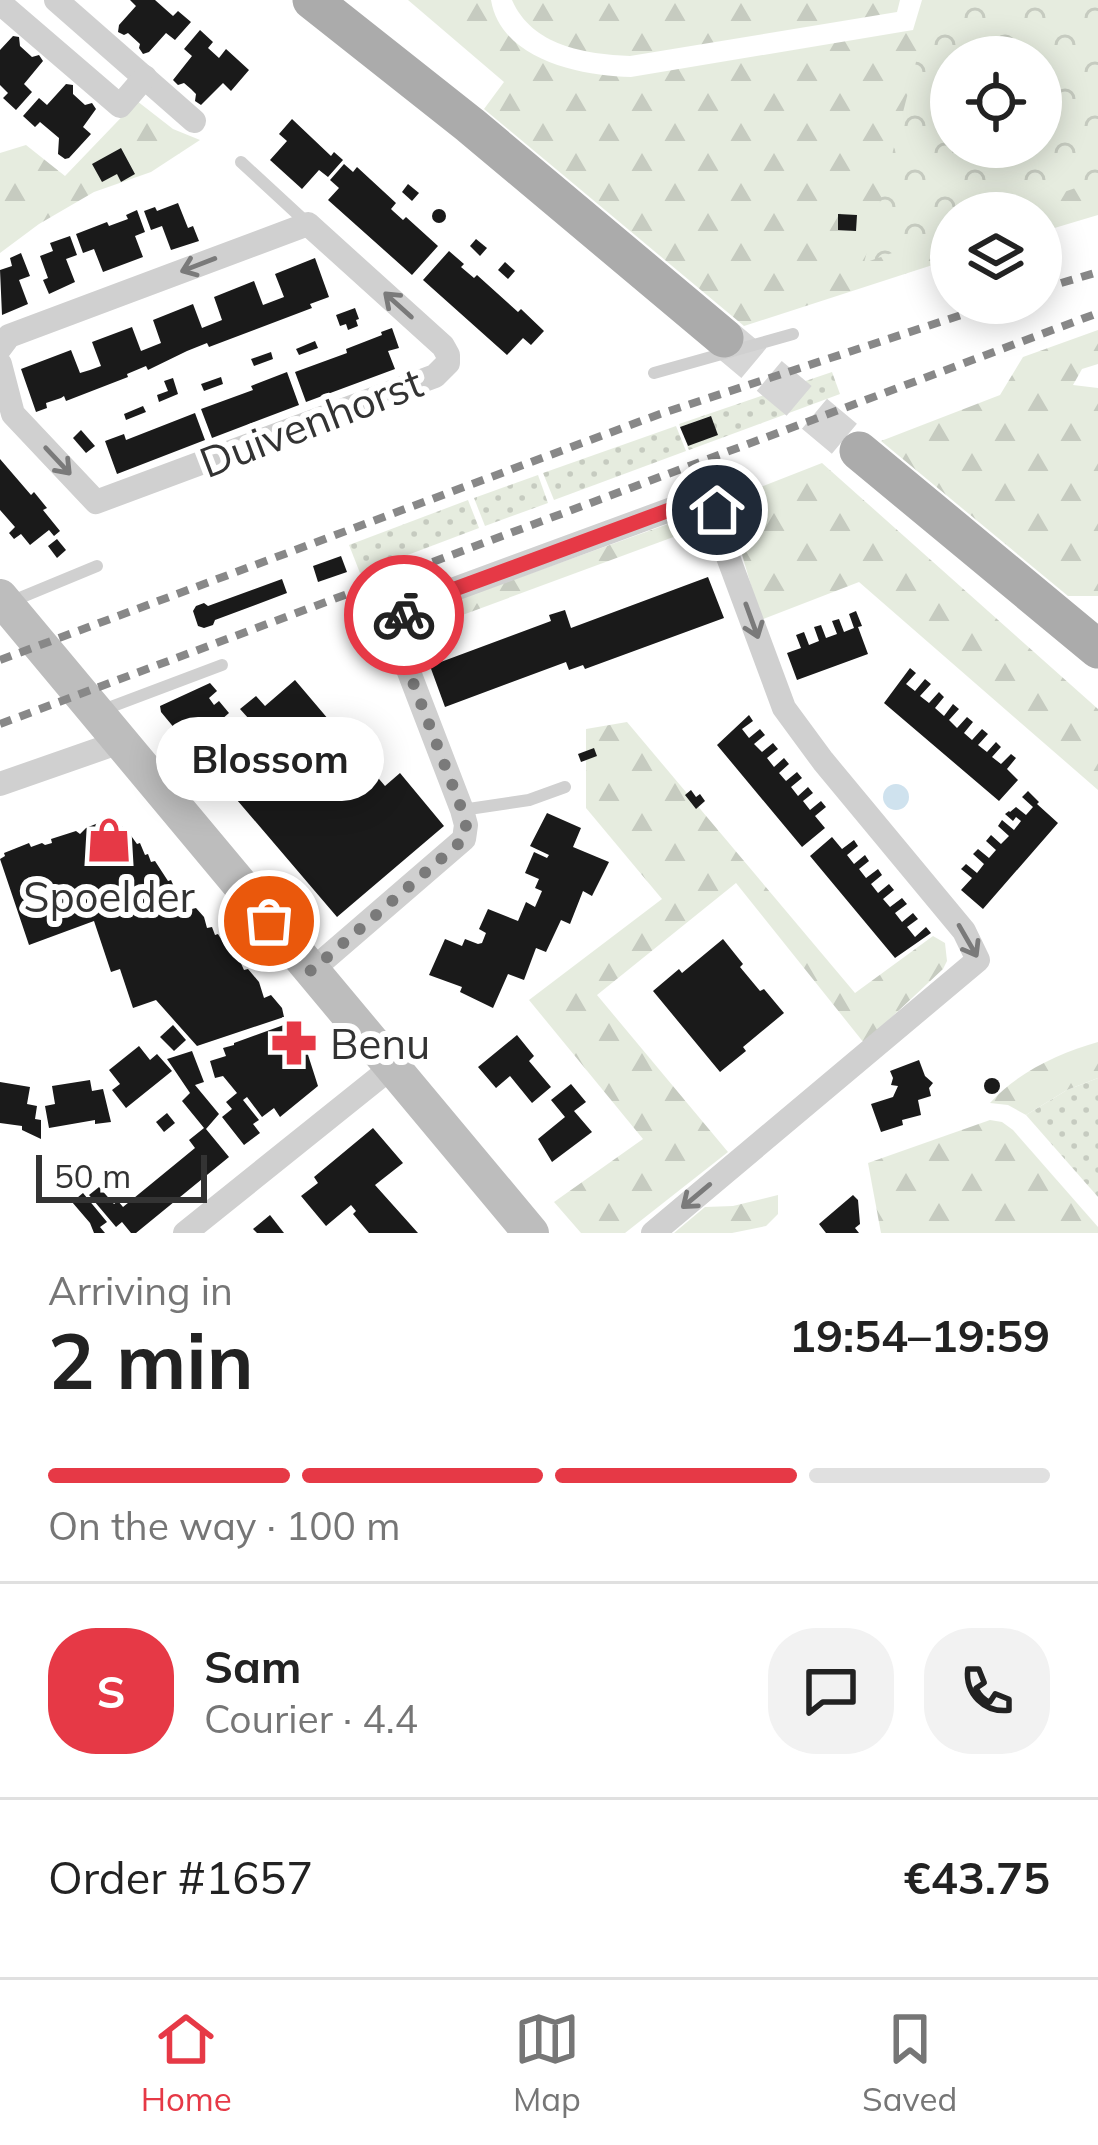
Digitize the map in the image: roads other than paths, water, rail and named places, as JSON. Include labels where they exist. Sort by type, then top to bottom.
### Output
[{"type":"main road","points":[[313,0],[724,338]]},
{"type":"main road","points":[[335,0],[470,125]]},
{"type":"main road","points":[[859,451],[1098,649]]},
{"type":"main road","points":[[3,601],[531,1233]]},
{"type":"street","points":[[56,0],[194,121]]},
{"type":"street","points":[[0,3],[120,106],[145,77]]},
{"type":"street","points":[[0,348],[9,336],[308,224]]},
{"type":"street","name":"Duivenhorst","points":[[0,364],[7,420],[96,502],[442,372],[448,363],[443,346],[308,224]]},
{"type":"street","points":[[311,971],[464,839],[462,810],[399,646],[400,619],[414,604],[672,509],[717,510],[718,530],[784,708],[964,931],[979,960],[652,1233]]},
{"type":"street","points":[[0,784],[120,742]]},
{"type":"street","points":[[185,1233],[392,1067]]},
{"type":"lane","name":"Duivenhorst","points":[[241,162],[308,224]]},
{"type":"lane","points":[[654,373],[793,334]]},
{"type":"lane","points":[[3,601],[97,566]]},
{"type":"lane","points":[[94,713],[222,665]]},
{"type":"lane","points":[[462,810],[529,800],[565,787]]},
{"type":"water","points":[[896,784],[909,797],[896,810],[883,797]]},
{"type":"tunnel","points":[[724,338],[859,451]]},
{"type":"railway","points":[[1062,283],[1098,272]]},
{"type":"railway","points":[[0,724],[1098,313]]},
{"type":"railway","points":[[0,660],[660,414],[934,324]]},
{"type":"place","name":"Spoelder","points":[[109,840]]},
{"type":"place","name":"Blossom","points":[[269,921]]},
{"type":"place","name":"Benu","points":[[294,1043]]}]
